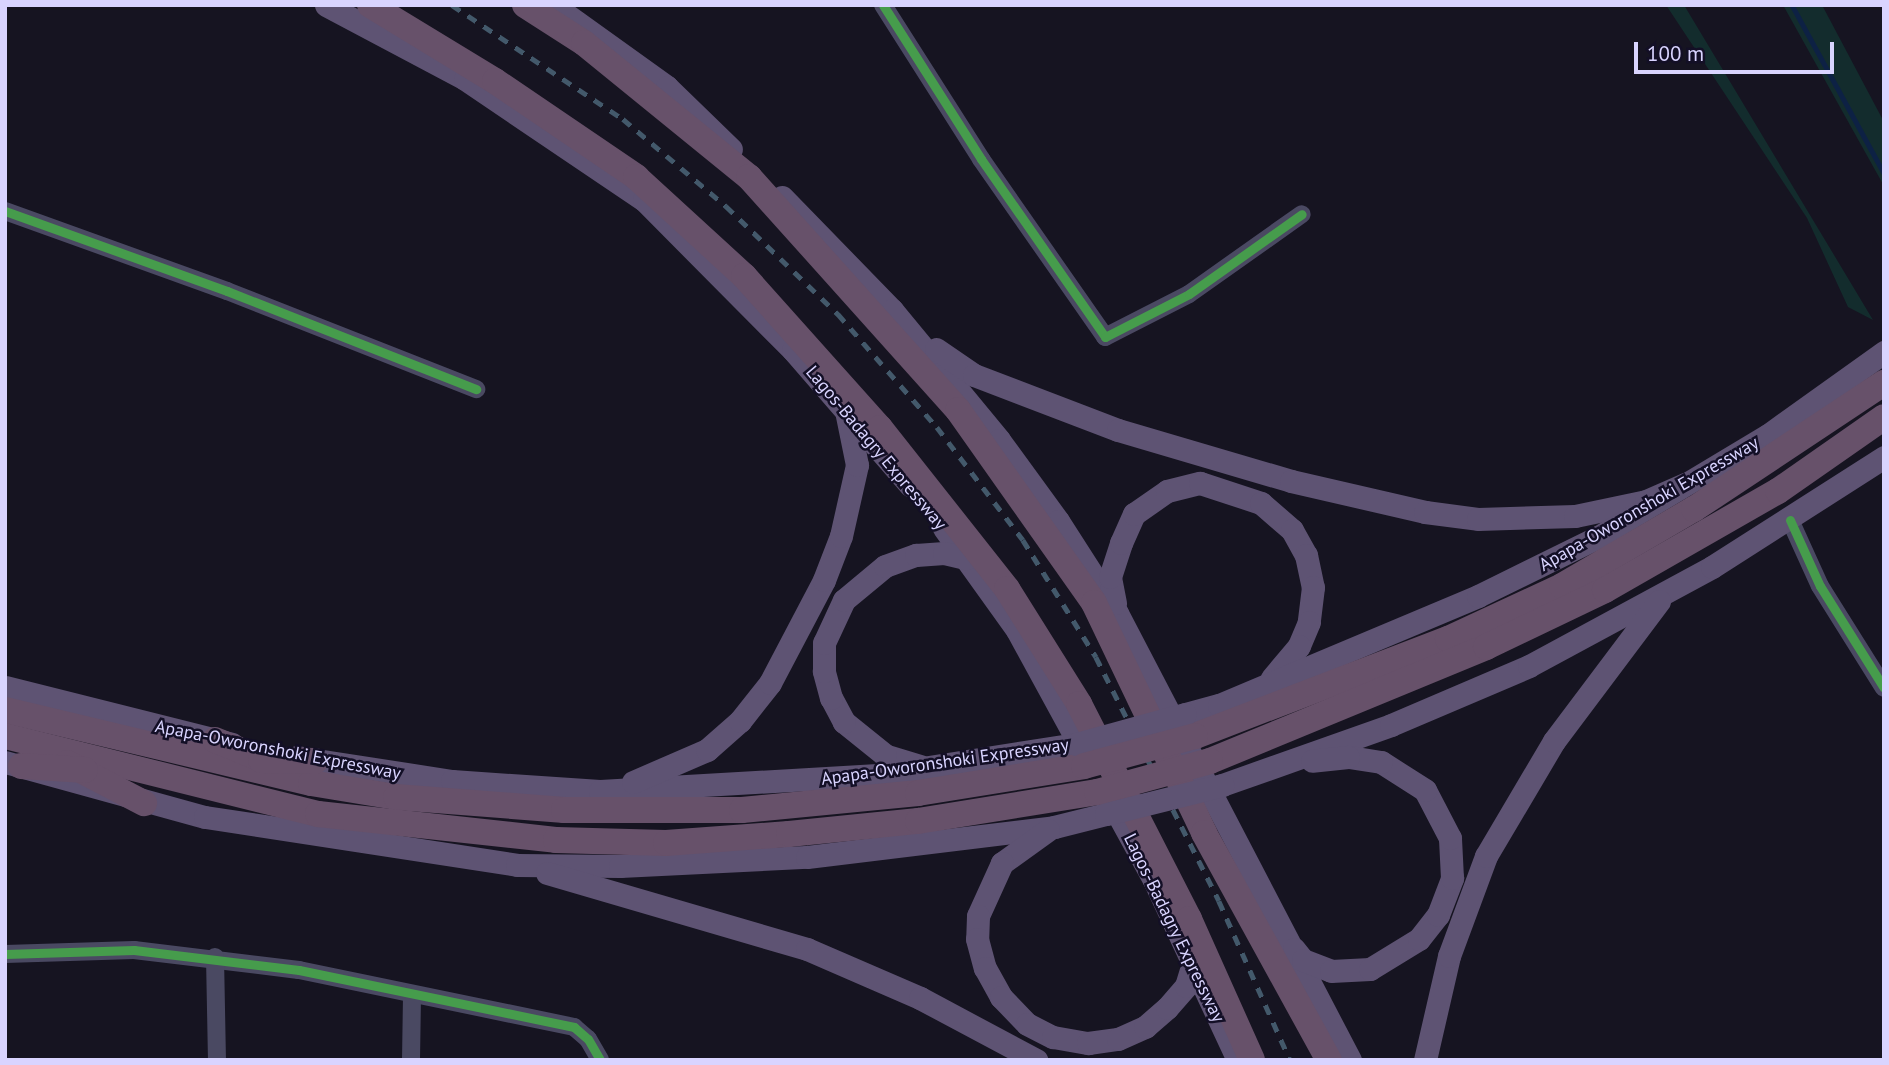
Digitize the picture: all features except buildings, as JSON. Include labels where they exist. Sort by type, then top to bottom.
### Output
[{"type":"highway","name":"Lagos-Badagry Expressway","points":[[370,5],[495,81],[636,177],[744,276],[880,428],[1007,589],[1080,704],[1189,919],[1252,1060]]},
{"type":"highway","points":[[526,5],[584,43],[749,177],[958,410],[1094,603],[1204,833],[1329,1060]]},
{"type":"highway","name":"Apapa-Oworonshoki Expressway","points":[[5,710],[479,805],[650,813],[918,793],[1080,755],[1190,725],[1448,639],[1562,586],[1694,509],[1884,383]]},
{"type":"highway","points":[[15,752],[150,774],[261,803],[384,824],[556,840],[652,843],[1102,803],[1486,647],[1605,590],[1778,491],[1884,417]]},
{"type":"highway","points":[[215,751],[313,772]]},
{"type":"highway","points":[[15,752],[79,769],[150,774]]},
{"type":"highway","points":[[79,769],[144,803]]},
{"type":"main road","name":"Lagos-Badagry Expressway","points":[[326,5],[465,79],[645,200],[793,350],[922,498],[1017,630],[1154,880],[1238,1060]]},
{"type":"main road","points":[[553,5],[667,87],[844,257],[892,310],[999,440],[1117,613],[1350,1060]]},
{"type":"main road","points":[[892,310],[956,365],[1014,391],[1201,457],[1374,502],[1478,519],[1575,516],[1646,501],[1685,484]]},
{"type":"main road","name":"Apapa-Oworonshoki Expressway","points":[[1190,725],[1262,687],[1535,570],[1768,435],[1884,352]]},
{"type":"main road","points":[[600,791],[669,770],[707,750],[740,721],[770,682],[824,580],[841,536],[857,465],[846,413]]},
{"type":"main road","points":[[1193,963],[1186,986],[1167,1009],[1145,1027],[1118,1038],[1088,1043],[1054,1037],[1027,1024],[1002,997],[985,968],[977,939],[978,916],[1002,863],[1054,827],[1102,803],[1222,785],[1284,765],[1529,666],[1666,593],[1790,520],[1884,457]]},
{"type":"main road","points":[[1117,613],[1110,577],[1112,562],[1134,514],[1167,491],[1200,483],[1261,503],[1292,530],[1306,555],[1313,587],[1310,622],[1298,646],[1262,687]]},
{"type":"main road","points":[[926,768],[885,755],[844,722],[831,698],[824,643],[844,600],[885,566],[916,555],[944,553],[966,558]]},
{"type":"main road","points":[[1425,1060],[1449,956],[1486,856],[1554,741],[1666,593]]},
{"type":"main road","name":"Apapa-Oworonshoki Expressway","points":[[5,687],[215,751]]},
{"type":"main road","points":[[15,752],[144,803],[271,828],[517,865],[807,949],[919,998],[1036,1060]]},
{"type":"main road","name":"Apapa-Oworonshoki Expressway","points":[[313,772],[600,791],[742,786],[1080,755]]},
{"type":"main road","points":[[1284,765],[1348,757],[1381,761],[1403,773],[1425,790],[1450,838],[1452,878],[1438,915],[1419,939],[1370,970],[1331,971],[1303,960],[1285,938]]},
{"type":"main road","points":[[517,865],[761,861],[1054,827]]},
{"type":"street","points":[[883,5],[981,159],[1105,337],[1189,294],[1302,214]]},
{"type":"street","points":[[5,211],[227,291],[476,389]]},
{"type":"street","points":[[1790,520],[1820,586],[1884,688]]},
{"type":"street","points":[[5,954],[134,950],[215,957],[574,1027],[588,1039],[600,1060]]},
{"type":"street","points":[[215,957],[217,1060]]},
{"type":"street","points":[[411,1060],[412,994]]},
{"type":"green space","points":[[1666,5],[1684,5],[1873,320],[1848,307],[1807,218]]},
{"type":"green space","points":[[1783,5],[1822,5],[1884,122],[1884,186]]},
{"type":"waterway","points":[[1792,5],[1884,173]]},
{"type":"railway","points":[[452,5],[623,119],[726,206],[838,314],[937,427],[1023,540],[1096,657],[1219,901],[1290,1060]]},
{"type":"cycle path","points":[[883,5],[981,159],[1105,337],[1189,294],[1302,214]]},
{"type":"cycle path","points":[[5,211],[227,291],[476,389]]},
{"type":"cycle path","points":[[1790,520],[1820,586],[1884,688]]},
{"type":"cycle path","points":[[5,954],[134,950],[299,970],[574,1027],[588,1039],[600,1060]]}]
